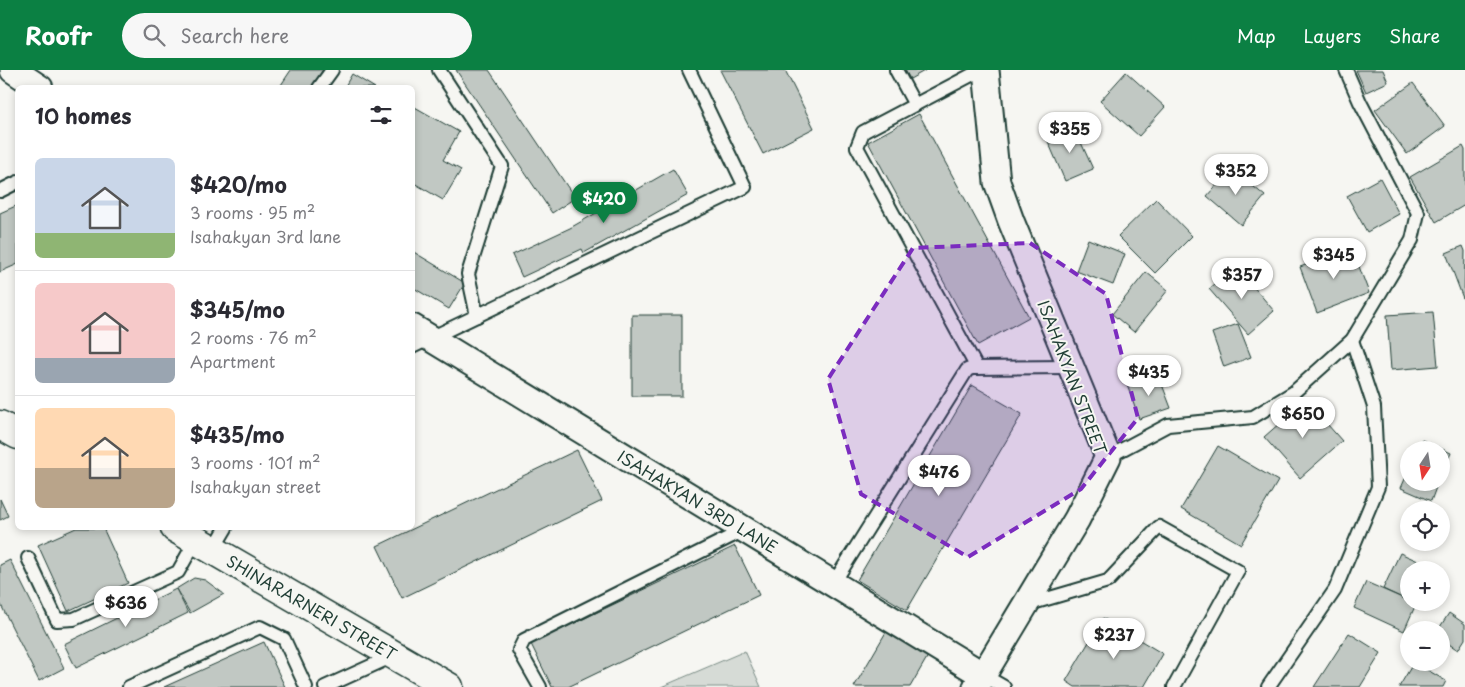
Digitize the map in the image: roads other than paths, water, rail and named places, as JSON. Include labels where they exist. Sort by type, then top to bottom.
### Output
[{"type":"street","points":[[13,70],[36,85]]},
{"type":"street","name":"ISAHAKYAN STREET","points":[[986,70],[997,182],[1011,221],[1108,457],[1078,519],[1026,605],[988,683]]},
{"type":"street","name":"ISAHAKYAN 3RD LANE","points":[[419,337],[833,584],[988,683]]},
{"type":"street","points":[[0,425],[15,433]]},
{"type":"street","name":"SHINARARNERI STREET","points":[[202,536],[449,687]]},
{"type":"lane","points":[[322,85],[332,70]]},
{"type":"lane","points":[[439,70],[502,166],[468,274],[478,316]]},
{"type":"lane","points":[[419,337],[478,316],[744,187],[689,70]]},
{"type":"lane","points":[[896,70],[915,105]]},
{"type":"lane","points":[[977,368],[857,147],[863,132],[981,70]]},
{"type":"lane","points":[[1108,457],[1168,425],[1253,417],[1294,392],[1352,340],[1412,240],[1418,213],[1360,102],[1346,70]]},
{"type":"lane","points":[[0,191],[15,184]]},
{"type":"lane","points":[[1268,687],[1335,590],[1378,487],[1374,407],[1352,340]]},
{"type":"lane","points":[[833,584],[967,370],[977,368],[1071,367]]},
{"type":"lane","points":[[1026,605],[1108,581],[1159,527],[1230,566],[1238,571],[1174,687]]},
{"type":"lane","points":[[540,687],[520,650],[524,640],[744,530]]},
{"type":"lane","points":[[28,558],[57,620],[74,620],[178,572],[202,536]]},
{"type":"lane","points":[[129,687],[260,627],[284,639],[306,687]]},
{"type":"lane","points":[[325,687],[394,655]]}]
